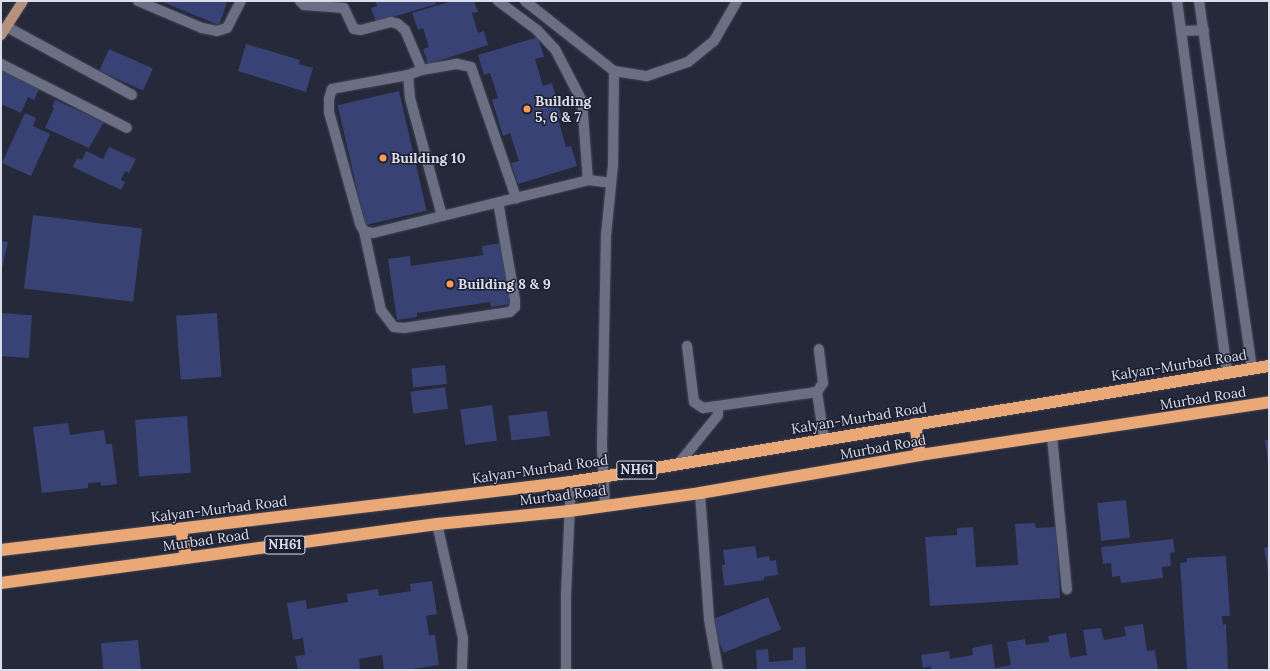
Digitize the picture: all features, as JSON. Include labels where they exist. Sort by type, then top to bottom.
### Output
[{"type":"highway","name":"Kalyan-Murbad Road","points":[[1,550],[571,482],[680,462],[1269,366]]},
{"type":"highway","name":"Murbad Road","points":[[1,583],[437,524],[569,511],[700,493],[920,455],[1052,437],[1269,402]]},
{"type":"highway","points":[[915,424],[920,455]]},
{"type":"highway","points":[[181,529],[186,558]]},
{"type":"main road","points":[[4,31],[23,1]]},
{"type":"street","points":[[138,1],[202,28],[216,31],[227,28],[242,1]]},
{"type":"street","points":[[300,1],[304,4],[344,8],[354,28],[361,30],[391,22],[398,24],[405,30],[422,70]]},
{"type":"street","points":[[498,1],[537,30],[555,49],[582,101],[588,180]]},
{"type":"street","points":[[524,1],[614,71],[647,76],[688,62],[714,41],[737,1]]},
{"type":"street","points":[[1177,1],[1227,373]]},
{"type":"street","points":[[1199,1],[1252,368]]},
{"type":"street","points":[[1181,31],[1204,30]]},
{"type":"street","points":[[4,31],[132,95]]},
{"type":"street","points":[[1,64],[128,128]]},
{"type":"street","points":[[498,202],[515,307],[510,312],[404,328],[394,327],[381,310],[364,231],[360,224],[329,112],[329,99],[332,89],[457,64],[471,67],[516,198]]},
{"type":"street","points":[[605,506],[602,447],[606,243],[611,183],[614,71]]},
{"type":"street","points":[[408,75],[410,98],[442,216]]},
{"type":"street","points":[[364,231],[373,233],[588,180],[611,183]]},
{"type":"street","points":[[687,346],[694,402],[703,408],[817,392]]},
{"type":"street","points":[[819,350],[823,383],[817,392],[824,439]]},
{"type":"street","points":[[680,462],[718,415],[718,406]]},
{"type":"street","points":[[1052,437],[1067,588]]},
{"type":"street","points":[[566,670],[569,511],[571,482]]},
{"type":"street","points":[[700,493],[709,619],[718,670]]},
{"type":"street","points":[[437,524],[463,638],[462,670]]},
{"type":"building","points":[[160,1],[225,1],[227,3],[219,25]]},
{"type":"building","points":[[375,1],[435,1],[436,4],[376,22],[371,8],[377,6]]},
{"type":"building","points":[[452,1],[474,1],[478,12],[472,13],[478,33],[484,31],[488,45],[428,64],[423,49],[429,47],[423,28],[418,30],[412,13]]},
{"type":"building","name":"Building 5, 6 & 7","points":[[538,37],[544,57],[535,59],[543,86],[552,83],[562,118],[558,119],[566,147],[571,146],[577,166],[518,184],[511,163],[519,161],[510,133],[503,136],[492,100],[498,98],[490,73],[484,75],[478,55]]},
{"type":"building","points":[[246,44],[300,60],[299,64],[313,68],[306,92],[238,71]]},
{"type":"building","points":[[109,49],[153,69],[143,90],[99,71]]},
{"type":"building","points":[[1,69],[40,87],[34,100],[28,97],[21,113],[1,104]]},
{"type":"building","name":"Building 10","points":[[399,91],[427,211],[365,225],[338,105]]},
{"type":"building","points":[[55,100],[104,122],[89,148],[45,128],[54,108],[52,107]]},
{"type":"building","points":[[25,113],[36,118],[33,126],[50,134],[31,176],[2,163]]},
{"type":"building","points":[[109,147],[136,159],[129,173],[125,171],[121,180],[125,182],[121,190],[73,167],[77,158],[82,160],[86,151],[103,159]]},
{"type":"building","points":[[33,215],[142,228],[133,302],[24,288]]},
{"type":"building","points":[[1,241],[8,242],[2,268],[1,268]]},
{"type":"building","name":"Building 8 & 9","points":[[502,243],[510,304],[491,307],[490,302],[417,313],[417,317],[397,320],[388,259],[410,256],[411,266],[483,255],[482,246]]},
{"type":"building","points":[[1,313],[32,315],[29,358],[1,356]]},
{"type":"building","points":[[217,313],[221,377],[181,380],[176,316]]},
{"type":"building","points":[[445,365],[447,384],[413,387],[411,369]]},
{"type":"building","points":[[445,387],[448,409],[413,414],[410,392]]},
{"type":"building","points":[[492,405],[497,441],[465,445],[460,409]]},
{"type":"building","points":[[547,411],[550,436],[511,441],[508,416]]},
{"type":"building","points":[[187,416],[191,473],[139,476],[135,420]]},
{"type":"building","points":[[68,423],[70,435],[104,430],[106,444],[112,444],[117,484],[101,486],[101,482],[88,483],[88,488],[42,493],[33,427]]},
{"type":"building","points":[[1265,440],[1269,440],[1269,462],[1268,462]]},
{"type":"building","points":[[1126,500],[1130,538],[1101,541],[1097,503]]},
{"type":"building","points":[[1035,523],[1036,528],[1056,527],[1060,598],[930,606],[925,537],[957,535],[957,528],[973,527],[976,567],[1018,565],[1015,524]]},
{"type":"building","points":[[1173,539],[1175,552],[1170,553],[1171,566],[1162,567],[1163,578],[1121,583],[1120,576],[1112,577],[1111,563],[1103,564],[1101,547]]},
{"type":"building","points":[[755,546],[757,558],[769,556],[770,561],[776,560],[778,575],[764,577],[764,580],[724,586],[722,565],[725,565],[723,550]]},
{"type":"building","points":[[1269,547],[1269,571],[1268,571],[1264,548]]},
{"type":"building","points":[[1226,556],[1230,616],[1222,616],[1223,625],[1226,624],[1228,670],[1187,670],[1180,563],[1187,562],[1187,558]]},
{"type":"building","points":[[432,581],[437,614],[426,616],[429,635],[435,635],[439,665],[406,670],[384,670],[382,655],[359,659],[360,670],[298,670],[295,656],[305,655],[303,638],[293,640],[287,603],[306,600],[307,609],[348,602],[347,594],[378,589],[379,596],[411,591],[410,584]]},
{"type":"building","points":[[768,597],[781,629],[724,653],[711,620]]},
{"type":"building","points":[[1143,624],[1147,651],[1155,650],[1158,670],[932,670],[931,666],[923,668],[921,655],[949,651],[950,659],[973,655],[972,648],[992,644],[995,668],[1011,665],[1007,642],[1025,639],[1026,645],[1049,642],[1048,636],[1066,633],[1070,658],[1087,655],[1083,630],[1101,628],[1104,640],[1126,636],[1124,627]]},
{"type":"building","points":[[138,640],[141,670],[105,670],[103,668],[101,643]]},
{"type":"building","points":[[805,647],[806,670],[757,670],[756,650],[768,649],[769,662],[793,660],[793,648]]},
{"type":"place","name":"Building 5, 6 & 7","points":[[527,109]]},
{"type":"place","name":"Building 10","points":[[383,158]]},
{"type":"place","name":"Building 8 & 9","points":[[450,284]]}]
